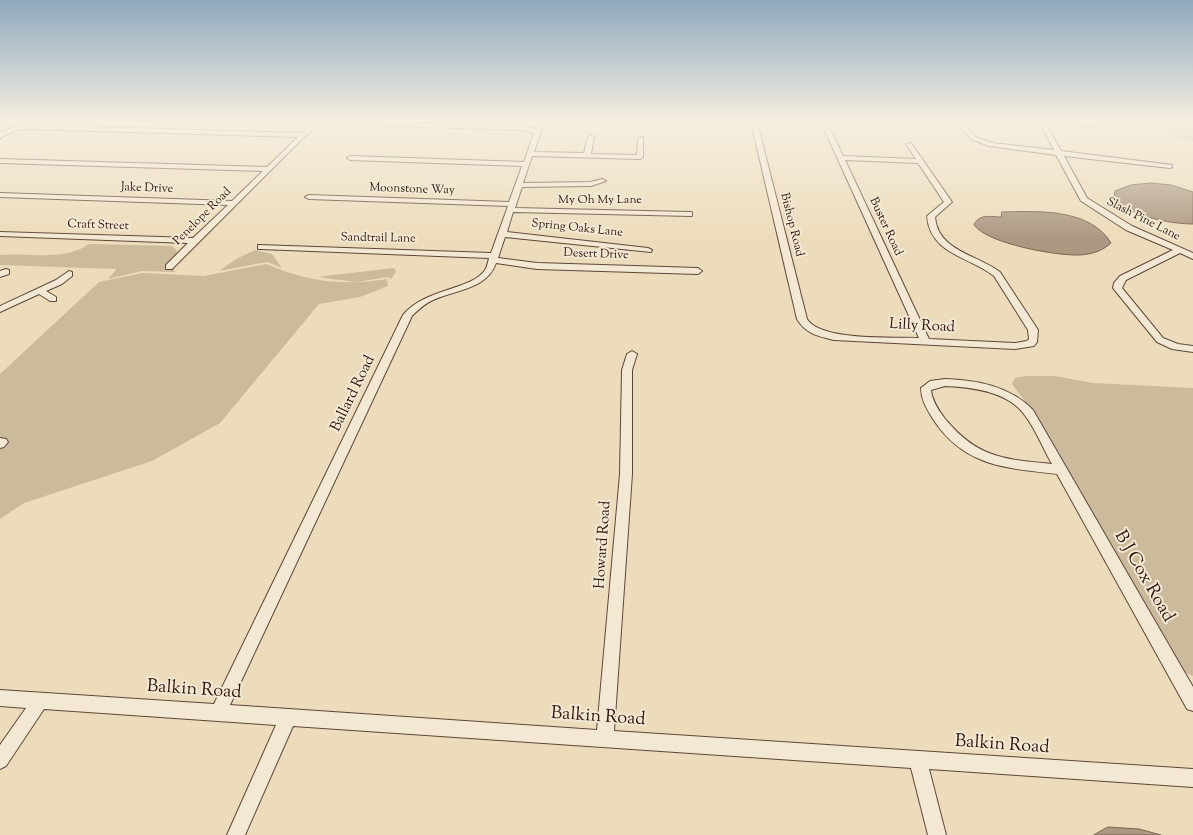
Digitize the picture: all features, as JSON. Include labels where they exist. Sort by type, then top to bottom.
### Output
[{"type":"street","points":[[0,161],[268,169]]},
{"type":"street","name":"Penelope Road","points":[[169,267],[276,161]]},
{"type":"street","name":"Ballard Road","points":[[218,713],[408,315],[425,299],[482,277],[489,271],[528,161]]},
{"type":"street","name":"Bishop Road","points":[[764,161],[802,318],[813,331]]},
{"type":"street","name":"Buster Road","points":[[842,161],[926,342]]},
{"type":"street","name":"Lilly Road","points":[[813,331],[834,337],[1015,346],[1030,344],[1034,340],[1033,330],[997,274],[991,268],[960,253],[935,234],[930,222],[931,216],[948,202],[921,161]]},
{"type":"street","name":"Slash Pine Lane","points":[[1063,161],[1077,189],[1090,204],[1129,228],[1193,256]]},
{"type":"street","points":[[1120,161],[1170,166]]},
{"type":"street","points":[[520,184],[592,184],[602,181]]},
{"type":"street","name":"Jake Drive","points":[[0,195],[233,203]]},
{"type":"street","name":"Moonstone Way","points":[[309,197],[512,207]]},
{"type":"street","name":"My Oh My Lane","points":[[512,207],[689,214]]},
{"type":"street","name":"Craft Street","points":[[0,234],[195,242]]},
{"type":"street","name":"Spring Oaks Lane","points":[[503,234],[648,250]]},
{"type":"street","name":"Sandtrail Lane","points":[[261,247],[495,258]]},
{"type":"street","points":[[1178,251],[1123,278],[1118,283],[1117,288],[1160,340],[1176,347],[1193,349]]},
{"type":"street","name":"Desert Drive","points":[[495,258],[537,266],[698,271]]},
{"type":"street","points":[[0,309],[60,282],[68,274]]},
{"type":"street","points":[[40,291],[53,300]]},
{"type":"street","name":"Howard Road","points":[[605,739],[626,474],[628,370],[632,354]]},
{"type":"street","name":"B J Cox Road","points":[[1060,470],[988,460],[975,455],[962,445],[945,427],[927,400],[926,388],[942,382],[962,383],[990,390],[1019,402],[1029,413],[1193,703]]},
{"type":"street","name":"Balkin Road","points":[[0,698],[1193,778]]},
{"type":"street","points":[[0,760],[40,701]]},
{"type":"street","points":[[236,835],[288,717]]},
{"type":"street","points":[[918,760],[938,835]]},
{"type":"shaded area","points":[[1151,183],[1171,185],[1193,192],[1193,224],[1161,220],[1137,213],[1119,202],[1114,195],[1115,191],[1131,185]]},
{"type":"shaded area","points":[[1002,212],[1046,212],[1077,218],[1090,223],[1102,232],[1111,243],[1101,250],[1089,254],[1069,255],[1024,248],[1008,243],[993,238],[974,225],[982,217],[1001,217]]},
{"type":"shaded area","points":[[89,244],[172,246],[177,251],[175,258],[164,269],[170,269],[173,266],[175,272],[142,271],[108,279],[116,269],[0,265],[0,255],[57,255],[79,250]]},
{"type":"shaded area","points":[[255,250],[272,254],[282,268],[267,262],[219,271],[236,259]]},
{"type":"shaded area","points":[[266,264],[311,279],[355,282],[387,279],[388,286],[360,297],[319,304],[220,423],[152,461],[24,503],[0,519],[0,374],[99,282],[142,273],[204,276]]},
{"type":"shaded area","points":[[394,268],[396,272],[391,279],[388,277],[356,282],[317,277]]},
{"type":"shaded area","points":[[1055,376],[1093,383],[1193,388],[1193,676],[1182,671],[1029,407],[1012,384],[1015,378]]},
{"type":"shaded area","points":[[1108,827],[1139,829],[1161,835],[1094,835]]}]
